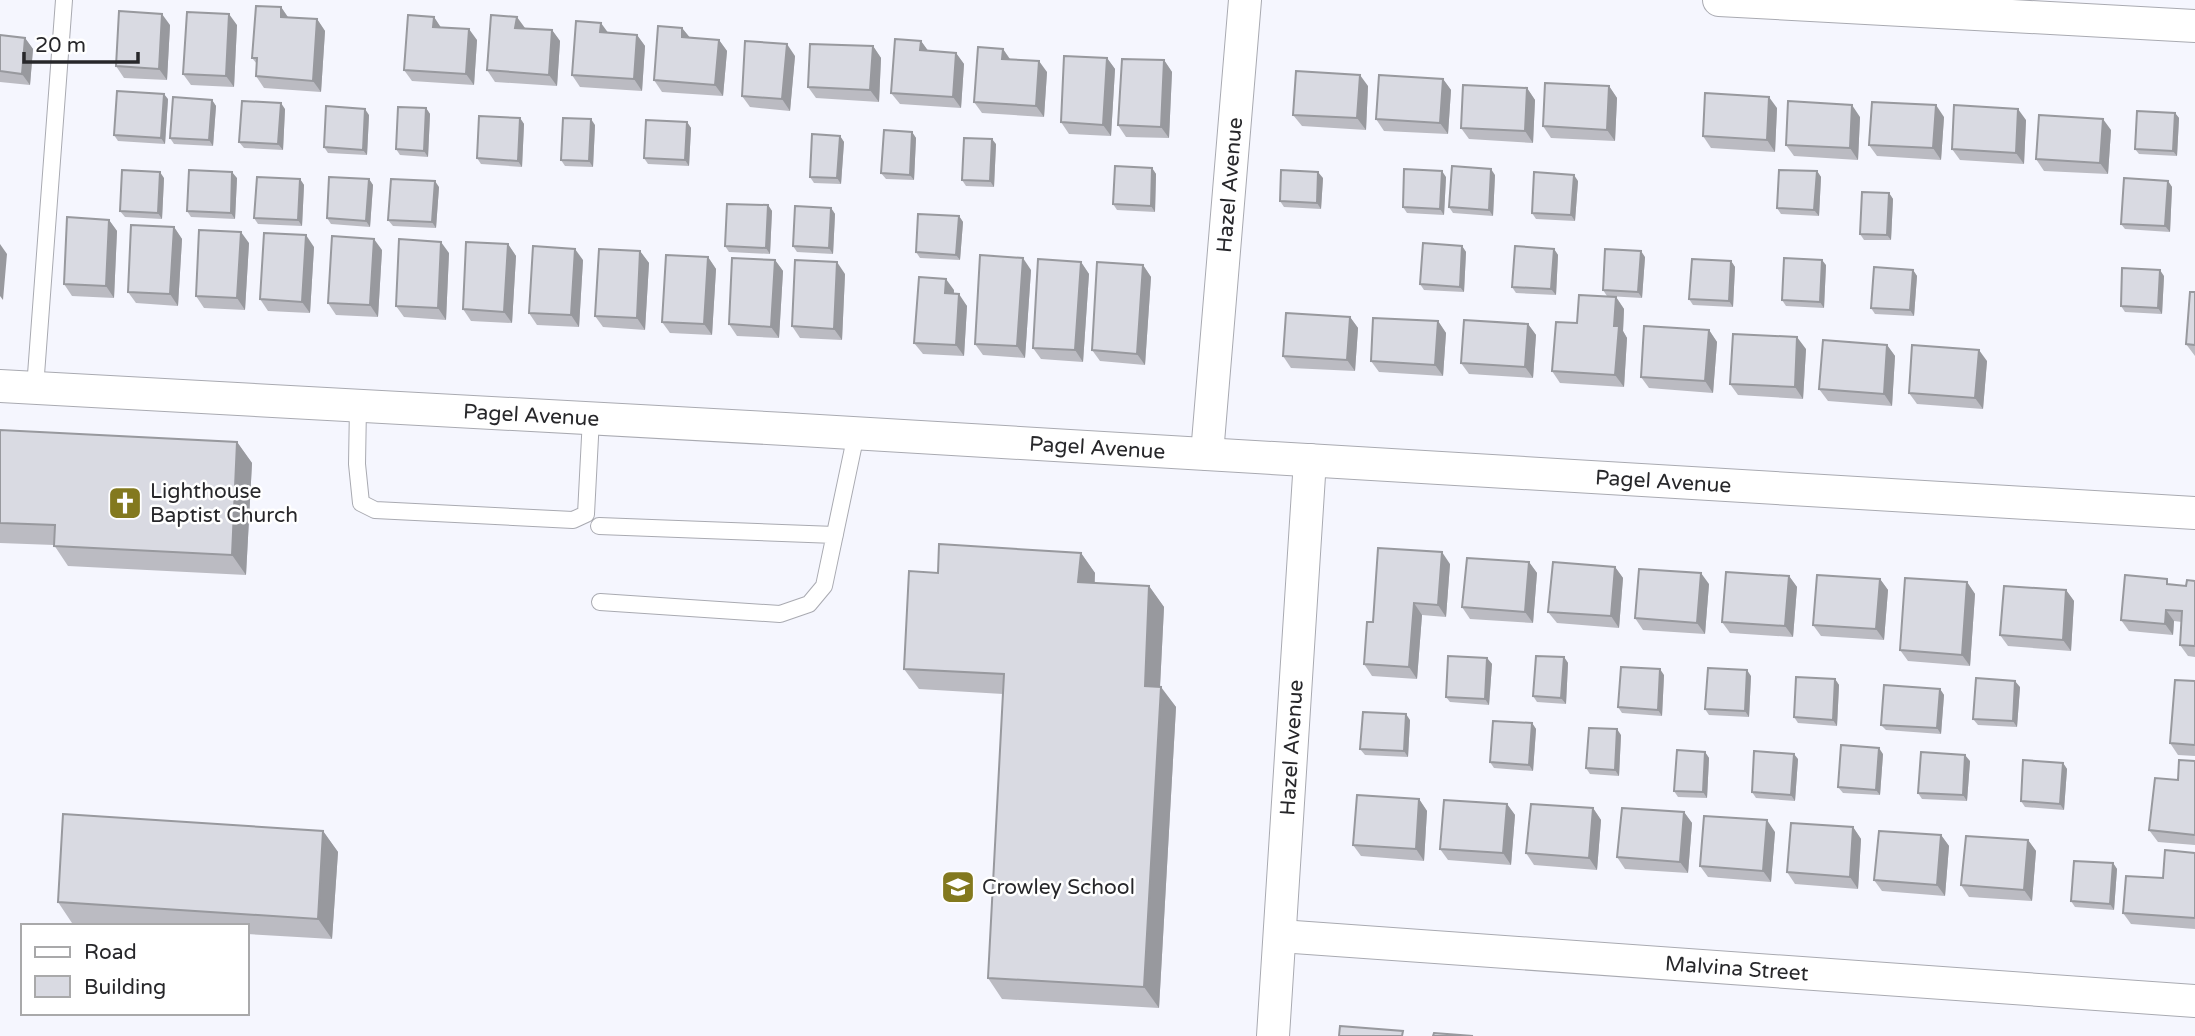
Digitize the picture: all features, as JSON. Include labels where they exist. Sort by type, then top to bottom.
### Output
[{"type":"street","name":"Hazel Avenue","points":[[1207,454],[1245,0]]},
{"type":"street","points":[[1719,0],[2195,26]]},
{"type":"street","name":"Pagel Avenue","points":[[0,386],[590,418],[2195,513]]},
{"type":"street","name":"Hazel Avenue","points":[[1273,1036],[1310,460]]},
{"type":"street","name":"Malvina Street","points":[[1280,936],[2195,1001]]},
{"type":"lane","points":[[35,388],[64,0]]},
{"type":"lane","points":[[358,406],[357,464],[360,503],[374,510],[573,520],[586,514],[590,418]]},
{"type":"lane","points":[[600,602],[780,614],[809,604],[824,586],[856,434]]},
{"type":"lane","points":[[599,526],[835,535]]},
{"type":"building","points":[[256,6],[281,7],[281,17],[317,19],[313,81],[256,76],[257,58],[252,58]]},
{"type":"building","points":[[119,11],[162,14],[159,69],[116,66]]},
{"type":"building","points":[[187,12],[229,14],[226,76],[183,74]]},
{"type":"building","points":[[408,15],[434,17],[433,27],[469,29],[466,74],[404,70]]},
{"type":"building","points":[[491,15],[517,17],[515,28],[552,30],[549,75],[487,70]]},
{"type":"building","points":[[576,21],[601,23],[600,32],[637,35],[634,79],[572,75]]},
{"type":"building","points":[[658,26],[682,28],[682,37],[719,40],[715,85],[654,80]]},
{"type":"building","points":[[0,35],[25,38],[22,74],[0,71]]},
{"type":"building","points":[[895,39],[921,41],[920,50],[956,53],[953,97],[891,93]]},
{"type":"building","points":[[745,41],[787,44],[782,99],[742,96]]},
{"type":"building","points":[[810,44],[873,46],[870,90],[808,87]]},
{"type":"building","points":[[978,47],[1003,49],[1002,59],[1039,61],[1036,106],[974,102]]},
{"type":"building","points":[[1064,56],[1107,58],[1103,125],[1061,122]]},
{"type":"building","points":[[1122,59],[1164,60],[1161,127],[1118,125]]},
{"type":"building","points":[[1296,71],[1360,75],[1357,118],[1293,115]]},
{"type":"building","points":[[1379,75],[1443,79],[1440,123],[1376,119]]},
{"type":"building","points":[[1545,83],[1609,86],[1607,130],[1543,126]]},
{"type":"building","points":[[1463,85],[1527,88],[1525,131],[1461,128]]},
{"type":"building","points":[[117,91],[164,94],[161,138],[114,135]]},
{"type":"building","points":[[1705,93],[1769,97],[1767,140],[1703,136]]},
{"type":"building","points":[[173,97],[212,100],[209,140],[170,138]]},
{"type":"building","points":[[242,101],[281,103],[278,144],[239,142]]},
{"type":"building","points":[[1788,101],[1852,105],[1850,148],[1786,145]]},
{"type":"building","points":[[1872,102],[1936,105],[1933,148],[1869,145]]},
{"type":"building","points":[[1954,105],[2018,109],[2016,153],[1952,149]]},
{"type":"building","points":[[326,106],[365,109],[363,150],[324,147]]},
{"type":"building","points":[[398,107],[426,108],[424,151],[396,149]]},
{"type":"building","points":[[2137,111],[2175,113],[2173,151],[2135,149]]},
{"type":"building","points":[[2039,115],[2103,119],[2100,163],[2036,159]]},
{"type":"building","points":[[479,116],[520,118],[518,161],[477,158]]},
{"type":"building","points":[[563,118],[591,119],[589,161],[561,160]]},
{"type":"building","points":[[646,120],[687,122],[685,160],[644,158]]},
{"type":"building","points":[[884,130],[912,132],[910,175],[881,173]]},
{"type":"building","points":[[812,134],[840,136],[837,178],[810,177]]},
{"type":"building","points":[[964,138],[992,139],[990,181],[962,180]]},
{"type":"building","points":[[1115,166],[1152,168],[1151,206],[1113,204]]},
{"type":"building","points":[[1452,166],[1491,169],[1489,210],[1449,207]]},
{"type":"building","points":[[1404,169],[1442,171],[1440,209],[1403,207]]},
{"type":"building","points":[[122,170],[160,172],[158,213],[120,211]]},
{"type":"building","points":[[189,170],[232,172],[231,213],[187,211]]},
{"type":"building","points":[[1281,170],[1318,172],[1317,203],[1280,201]]},
{"type":"building","points":[[1779,170],[1817,171],[1814,210],[1777,208]]},
{"type":"building","points":[[1534,172],[1574,175],[1571,215],[1532,213]]},
{"type":"building","points":[[257,177],[300,179],[298,220],[254,218]]},
{"type":"building","points":[[329,177],[369,179],[366,221],[327,218]]},
{"type":"building","points":[[2124,178],[2168,181],[2165,226],[2121,224]]},
{"type":"building","points":[[391,179],[435,181],[432,222],[388,220]]},
{"type":"building","points":[[1862,192],[1889,193],[1887,235],[1860,234]]},
{"type":"building","points":[[727,204],[768,205],[766,248],[725,246]]},
{"type":"building","points":[[795,206],[831,208],[829,248],[793,246]]},
{"type":"building","points":[[918,214],[959,216],[956,255],[916,252]]},
{"type":"building","points":[[67,217],[109,220],[106,286],[64,284]]},
{"type":"building","points":[[131,225],[174,227],[170,294],[128,292]]},
{"type":"building","points":[[199,230],[241,232],[237,298],[196,296]]},
{"type":"building","points":[[264,233],[306,235],[302,302],[260,299]]},
{"type":"building","points":[[332,236],[374,239],[370,305],[328,303]]},
{"type":"building","points":[[399,239],[441,242],[438,308],[396,306]]},
{"type":"building","points":[[466,242],[508,244],[504,312],[463,309]]},
{"type":"building","points":[[1423,243],[1462,246],[1460,287],[1420,284]]},
{"type":"building","points":[[533,246],[575,249],[571,315],[529,313]]},
{"type":"building","points":[[1515,246],[1554,249],[1551,289],[1512,287]]},
{"type":"building","points":[[599,249],[640,251],[637,318],[595,316]]},
{"type":"building","points":[[1605,249],[1641,251],[1638,292],[1603,290]]},
{"type":"building","points":[[666,255],[708,257],[704,324],[662,322]]},
{"type":"building","points":[[980,255],[1023,258],[1017,346],[975,344]]},
{"type":"building","points":[[732,258],[775,260],[771,327],[729,324]]},
{"type":"building","points":[[1784,258],[1822,260],[1820,302],[1782,300]]},
{"type":"building","points":[[1038,259],[1081,262],[1075,350],[1033,348]]},
{"type":"building","points":[[1692,259],[1731,261],[1729,301],[1689,299]]},
{"type":"building","points":[[795,260],[837,262],[834,329],[792,326]]},
{"type":"building","points":[[1097,262],[1143,265],[1137,354],[1092,350]]},
{"type":"building","points":[[1874,267],[1913,270],[1910,310],[1871,308]]},
{"type":"building","points":[[2122,268],[2160,270],[2158,308],[2121,306]]},
{"type":"building","points":[[919,277],[946,279],[945,293],[959,294],[956,345],[914,343]]},
{"type":"building","points":[[2190,292],[2195,292],[2195,345],[2186,344]]},
{"type":"building","points":[[1579,295],[1616,297],[1614,326],[1619,326],[1615,375],[1552,371],[1556,322],[1577,323]]},
{"type":"building","points":[[1286,313],[1350,317],[1347,360],[1283,356]]},
{"type":"building","points":[[1373,318],[1438,321],[1435,365],[1371,361]]},
{"type":"building","points":[[1464,320],[1528,324],[1525,367],[1461,363]]},
{"type":"building","points":[[1644,326],[1709,330],[1705,381],[1641,377]]},
{"type":"building","points":[[1733,334],[1797,337],[1795,387],[1730,384]]},
{"type":"building","points":[[1823,340],[1887,345],[1884,394],[1819,389]]},
{"type":"building","points":[[1912,345],[1979,350],[1975,398],[1909,393]]},
{"type":"building","name":"Lighthouse Baptist Church","points":[[0,430],[237,442],[232,555],[54,546],[55,525],[0,523]]},
{"type":"building","points":[[939,544],[1081,553],[1078,582],[1149,586],[1145,686],[1161,687],[1144,987],[988,978],[1004,674],[904,669],[909,571],[938,573]]},
{"type":"building","points":[[1378,548],[1442,552],[1438,605],[1414,603],[1409,667],[1364,664],[1367,622],[1373,622]]},
{"type":"building","points":[[1467,558],[1529,562],[1525,612],[1462,607]]},
{"type":"building","points":[[1553,562],[1615,567],[1611,616],[1548,612]]},
{"type":"building","points":[[1639,569],[1701,573],[1697,623],[1635,618]]},
{"type":"building","points":[[1726,572],[1789,576],[1785,626],[1722,622]]},
{"type":"building","points":[[1817,575],[1880,579],[1876,629],[1813,625]]},
{"type":"building","points":[[2125,575],[2167,579],[2167,584],[2186,586],[2187,580],[2195,581],[2195,646],[2180,645],[2182,611],[2166,610],[2165,624],[2121,620]]},
{"type":"building","points":[[1905,578],[1967,582],[1962,655],[1900,650]]},
{"type":"building","points":[[2004,586],[2066,590],[2063,640],[2000,635]]},
{"type":"building","points":[[1448,656],[1487,658],[1485,699],[1446,697]]},
{"type":"building","points":[[1536,656],[1564,657],[1561,698],[1533,696]]},
{"type":"building","points":[[1621,667],[1660,669],[1658,710],[1618,707]]},
{"type":"building","points":[[1708,668],[1747,670],[1745,711],[1705,709]]},
{"type":"building","points":[[1796,677],[1835,679],[1833,720],[1794,717]]},
{"type":"building","points":[[1976,678],[2015,681],[2013,721],[1973,719]]},
{"type":"building","points":[[2175,680],[2195,681],[2195,745],[2170,743]]},
{"type":"building","points":[[1884,685],[1940,689],[1937,728],[1881,725]]},
{"type":"building","points":[[1363,712],[1406,714],[1404,751],[1360,749]]},
{"type":"building","points":[[1493,721],[1532,723],[1529,765],[1490,762]]},
{"type":"building","points":[[1589,728],[1617,729],[1615,770],[1586,768]]},
{"type":"building","points":[[1841,745],[1879,748],[1876,790],[1838,787]]},
{"type":"building","points":[[1677,750],[1705,752],[1703,792],[1674,791]]},
{"type":"building","points":[[1754,751],[1794,754],[1791,795],[1752,792]]},
{"type":"building","points":[[1921,752],[1965,755],[1963,795],[1918,793]]},
{"type":"building","points":[[2023,760],[2063,763],[2060,804],[2021,801]]},
{"type":"building","points":[[2179,760],[2195,761],[2195,835],[2149,830],[2155,778],[2178,780]]},
{"type":"building","points":[[1357,795],[1419,799],[1416,849],[1353,845]]},
{"type":"building","points":[[1444,800],[1507,804],[1503,853],[1440,849]]},
{"type":"building","points":[[1531,804],[1593,808],[1589,858],[1526,853]]},
{"type":"building","points":[[1622,808],[1684,812],[1680,862],[1617,857]]},
{"type":"building","points":[[63,814],[323,831],[318,919],[58,902]]},
{"type":"building","points":[[1704,816],[1767,820],[1763,871],[1700,866]]},
{"type":"building","points":[[1791,823],[1853,827],[1850,877],[1787,872]]},
{"type":"building","points":[[1879,831],[1941,835],[1937,885],[1874,880]]},
{"type":"building","points":[[1966,836],[2028,840],[2024,890],[1961,885]]},
{"type":"building","points":[[2165,850],[2195,853],[2195,918],[2123,913],[2126,876],[2163,878]]},
{"type":"building","points":[[2074,861],[2113,863],[2110,904],[2071,901]]},
{"type":"building","points":[[1340,1026],[1403,1031],[1402,1036],[1339,1036]]},
{"type":"building","points":[[1434,1033],[1473,1036],[1433,1036]]},
{"type":"place","name":"Lighthouse Baptist Church","points":[[125,503]]},
{"type":"place","name":"Crowley School","points":[[958,887]]}]
